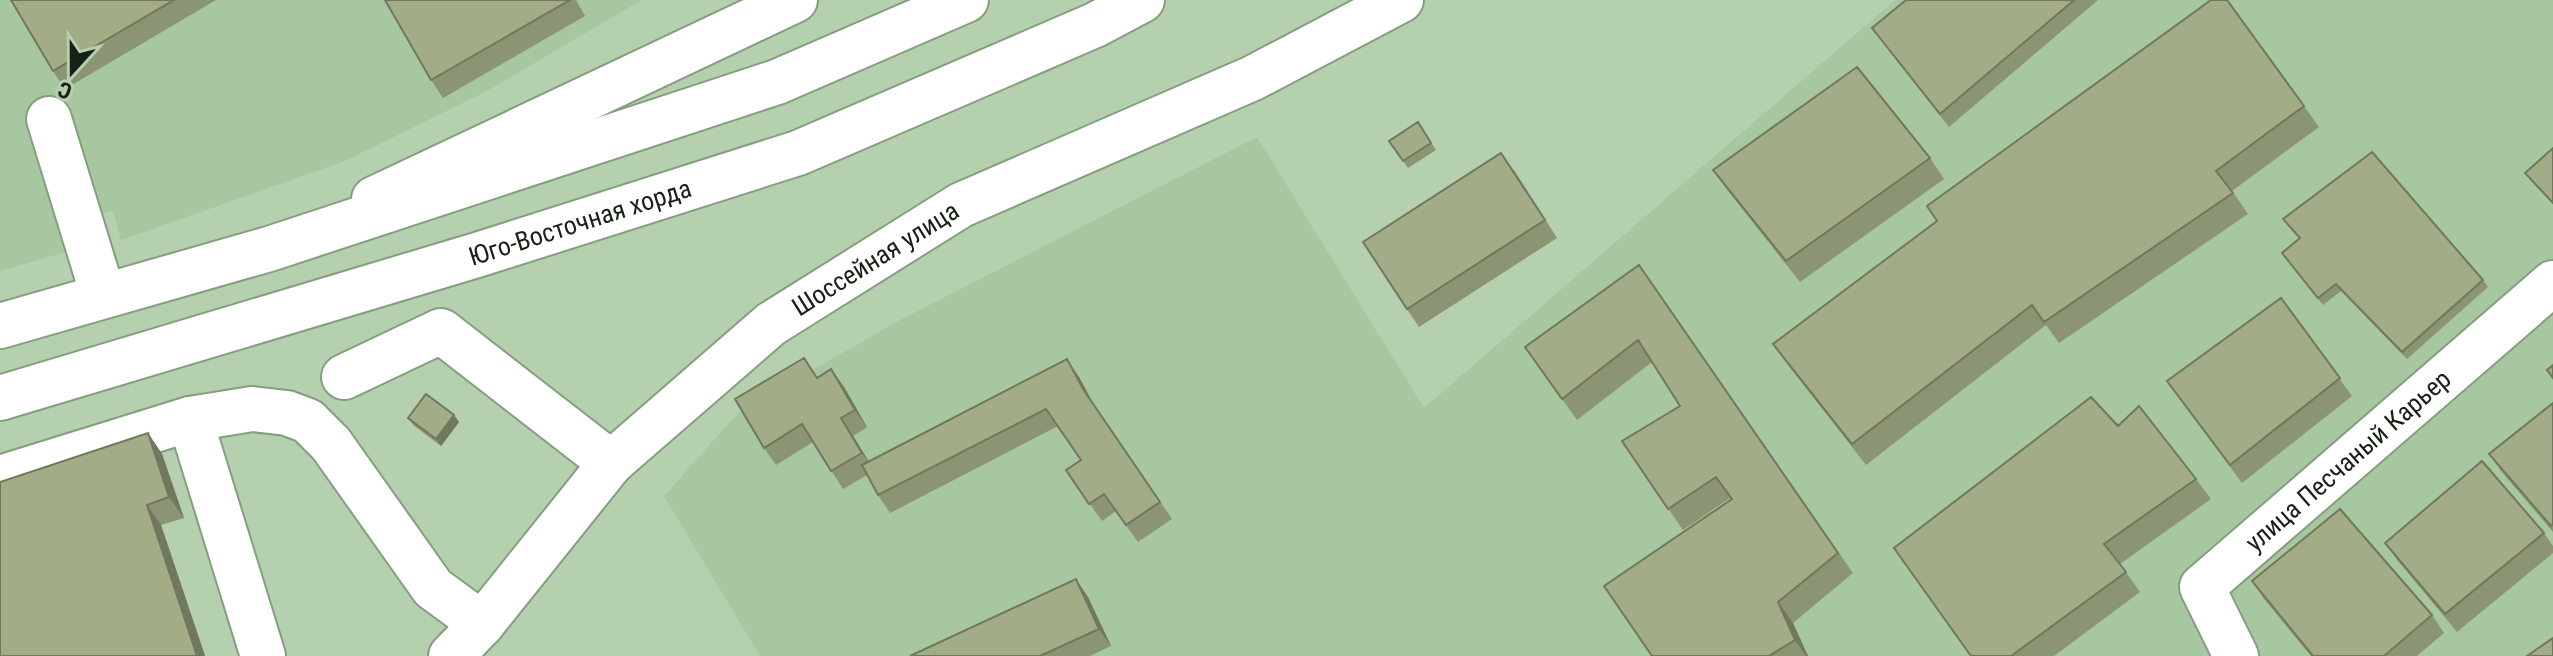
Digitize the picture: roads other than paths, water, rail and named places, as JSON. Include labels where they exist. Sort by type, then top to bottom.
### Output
[{"type":"main road","points":[[269,249],[795,0]]},
{"type":"main road","points":[[0,326],[269,249],[777,82],[966,0]]},
{"type":"main road","name":"Юго-Восточная хорда","points":[[0,398],[477,255],[798,153],[1095,25],[1142,0]]},
{"type":"main road","name":"Шоссейная улица","points":[[451,656],[482,624],[611,463],[771,324],[961,205],[1253,78],[1401,0]]},
{"type":"main road","points":[[49,119],[103,295]]},
{"type":"main road","name":"улица Песчаный Карьер","points":[[2236,656],[2202,587],[2553,283]]},
{"type":"main road","points":[[344,377],[441,331],[611,463]]},
{"type":"main road","points":[[0,478],[190,419],[252,409],[287,413],[308,421],[331,444],[433,588],[482,624]]},
{"type":"main road","points":[[190,419],[263,656]]}]
